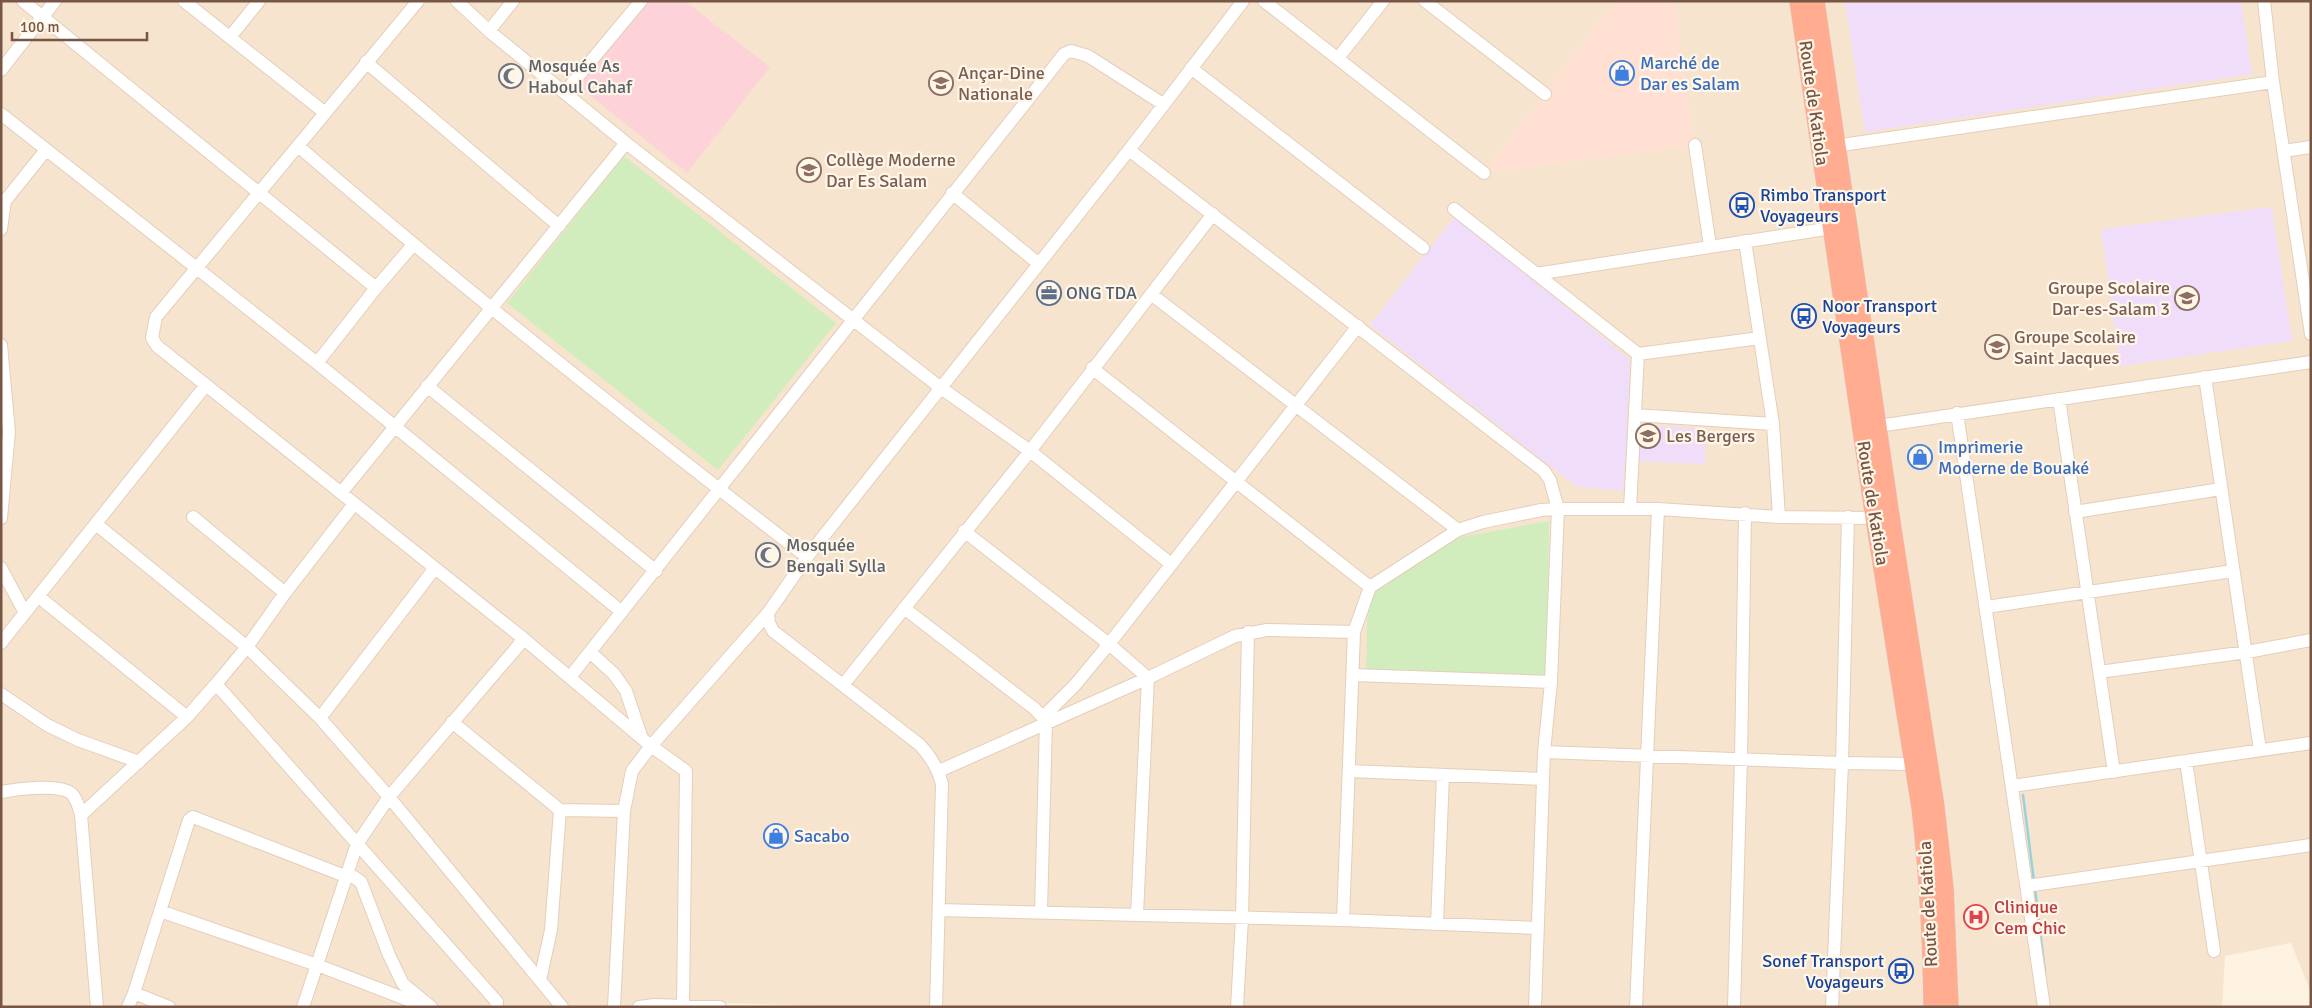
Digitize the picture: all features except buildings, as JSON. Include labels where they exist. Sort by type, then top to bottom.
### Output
[{"type":"highway","name":"Route de Katiola","points":[[1799,1],[1927,855],[1933,1007]]},
{"type":"highway","name":"Route de Katiola","points":[[1815,1],[1835,146],[1939,834],[1944,888],[1949,1007]]},
{"type":"street","points":[[24,1],[376,288]]},
{"type":"street","points":[[1,70],[55,1]]},
{"type":"street","points":[[184,1],[324,112]]},
{"type":"street","points":[[230,37],[259,1]]},
{"type":"street","points":[[418,1],[324,112],[259,194],[156,317],[152,338],[157,346],[524,639],[646,742],[687,773],[683,1006]]},
{"type":"street","points":[[457,1],[489,31],[626,143],[853,321],[941,388],[1030,451],[1171,564]]},
{"type":"street","points":[[489,31],[513,1]]},
{"type":"street","points":[[565,92],[641,1]]},
{"type":"street","points":[[614,1007],[624,811],[632,771],[646,742],[768,613],[807,556],[1129,150],[1244,1]]},
{"type":"street","points":[[1264,1],[1484,173]]},
{"type":"street","points":[[1338,58],[1383,1]]},
{"type":"street","points":[[1425,1],[1545,94]]},
{"type":"street","points":[[2264,1],[2283,151],[2305,252],[2311,334]]},
{"type":"street","points":[[570,677],[656,571],[952,193],[1064,54],[1071,51],[1088,56],[1163,104]]},
{"type":"street","points":[[366,62],[559,226]]},
{"type":"street","points":[[1191,68],[1423,248]]},
{"type":"street","points":[[1835,146],[2273,82]]},
{"type":"street","points":[[1,114],[317,364],[622,612]]},
{"type":"street","points":[[341,493],[427,386],[492,310],[626,143]]},
{"type":"street","points":[[1695,145],[1710,246]]},
{"type":"street","points":[[298,146],[412,246],[720,490],[807,556]]},
{"type":"street","points":[[2283,151],[2311,147]]},
{"type":"street","points":[[1,229],[6,201],[46,150]]},
{"type":"street","points":[[1129,150],[1544,471],[1550,480],[1558,509],[1551,682],[1544,752],[1535,1007]]},
{"type":"street","points":[[952,193],[1039,264]]},
{"type":"street","points":[[1454,209],[1638,354],[1760,338]]},
{"type":"street","points":[[843,685],[964,531],[1030,451],[1092,368],[1213,214]]},
{"type":"street","points":[[1536,274],[1832,228]]},
{"type":"street","points":[[1746,240],[1773,424],[1779,517]]},
{"type":"street","points":[[317,364],[376,288],[412,246]]},
{"type":"street","points":[[1151,294],[1458,530]]},
{"type":"street","points":[[1041,912],[1045,719],[1109,644],[1358,326]]},
{"type":"street","points":[[1,345],[9,432],[1,518]]},
{"type":"street","points":[[1630,509],[1638,354]]},
{"type":"street","points":[[1878,426],[2311,362]]},
{"type":"street","points":[[1092,368],[1370,587]]},
{"type":"street","points":[[2205,378],[2260,750]]},
{"type":"street","points":[[1,643],[206,385]]},
{"type":"street","points":[[427,386],[656,571]]},
{"type":"street","points":[[2059,399],[2114,772]]},
{"type":"street","points":[[1957,414],[2044,1007]]},
{"type":"street","points":[[1635,415],[1773,424]]},
{"type":"street","points":[[2075,512],[2221,489]]},
{"type":"street","points":[[81,815],[187,717],[216,684],[247,647],[285,593],[354,504]]},
{"type":"street","points":[[1343,920],[1354,632],[1370,587],[1458,530],[1493,520],[1541,510],[1658,509],[1745,513],[1779,517],[1875,518]]},
{"type":"street","points":[[1636,1007],[1658,509]]},
{"type":"street","points":[[1734,1007],[1745,513]]},
{"type":"street","points":[[1832,1007],[1842,763],[1848,517]]},
{"type":"street","points":[[193,518],[285,593]]},
{"type":"street","points":[[96,524],[247,647],[320,718],[389,797],[562,1007]]},
{"type":"street","points":[[964,531],[1109,644],[1148,678]]},
{"type":"street","points":[[1,568],[24,613]]},
{"type":"street","points":[[320,718],[435,568]]},
{"type":"street","points":[[1986,607],[2233,571]]},
{"type":"street","points":[[39,597],[187,717]]},
{"type":"street","points":[[904,608],[1045,719]]},
{"type":"street","points":[[768,613],[769,623],[773,631],[920,745],[930,756],[939,771],[942,784],[936,1007]]},
{"type":"street","points":[[939,771],[1045,719],[1148,678],[1236,636],[1248,632],[1267,630],[1354,632]]},
{"type":"street","points":[[1237,1007],[1242,919],[1248,632]]},
{"type":"street","points":[[303,1007],[356,844],[389,797],[524,639]]},
{"type":"street","points":[[2100,672],[2246,652],[2311,640]]},
{"type":"street","points":[[590,652],[614,674],[626,691],[646,742]]},
{"type":"street","points":[[1353,674],[1551,682]]},
{"type":"street","points":[[1137,915],[1148,678]]},
{"type":"street","points":[[216,684],[496,1002],[496,1007]]},
{"type":"street","points":[[1,694],[47,725],[78,740],[139,762]]},
{"type":"street","points":[[452,722],[560,810],[624,811]]},
{"type":"street","points":[[2012,786],[2311,743]]},
{"type":"street","points":[[1544,752],[1914,764]]},
{"type":"street","points":[[2186,761],[2214,951]]},
{"type":"street","points":[[1349,771],[1543,779]]},
{"type":"street","points":[[1437,924],[1443,775]]},
{"type":"street","points":[[1,792],[60,788],[71,793],[78,805],[81,815],[97,1007]]},
{"type":"street","points":[[540,980],[551,930],[560,810]]},
{"type":"street","points":[[128,1007],[189,820],[193,817],[345,876],[354,877],[361,882],[370,902],[388,955],[403,984],[431,1007]]},
{"type":"street","points":[[2027,886],[2311,845]]},
{"type":"street","points":[[939,910],[1343,920],[1537,928]]},
{"type":"street","points":[[160,911],[317,965],[426,1007]]},
{"type":"street","points":[[134,993],[169,1007]]},
{"type":"street","points":[[639,1007],[720,1007]]},
{"type":"shaded area","points":[[1,1],[1790,1],[1919,864],[1923,1007],[843,1007],[647,1000],[631,1007],[1,1007]]},
{"type":"shaded area","points":[[648,1],[685,1],[770,67],[687,173],[578,86]]},
{"type":"shaded area","name":"Marché de Dar es Salam","points":[[1616,1],[1673,1],[1695,145],[1484,173]]},
{"type":"shaded area","points":[[1824,1],[2311,1],[2311,993],[2291,943],[2225,956],[2222,1007],[1953,1007]]},
{"type":"shaded area","points":[[1845,1],[2241,1],[2252,74],[1865,132]]},
{"type":"shaded area","points":[[2272,207],[2292,341],[2120,366],[2101,229]]},
{"type":"shaded area","points":[[1456,215],[1630,360],[1627,424],[1706,429],[1705,464],[1625,461],[1623,491],[1577,487],[1370,325]]},
{"type":"green space","points":[[624,156],[836,323],[718,470],[507,303]]},
{"type":"green space","points":[[1549,521],[1546,677],[1366,670],[1368,580],[1456,538]]},
{"type":"waterway","points":[[2023,795],[2034,881]]},
{"type":"waterway","points":[[2035,889],[2045,972]]},
{"type":"place","name":"Marché de Dar es Salam","points":[[1622,73]]},
{"type":"place","name":"Mosquée As Haboul Cahaf","points":[[511,76]]},
{"type":"place","name":"Ançar-Dine Nationale","points":[[941,83]]},
{"type":"place","name":"Collège Moderne Dar Es Salam","points":[[809,170]]},
{"type":"place","name":"Rimbo Transport Voyageurs","points":[[1742,205]]},
{"type":"place","name":"ONG TDA","points":[[1049,293]]},
{"type":"place","name":"Groupe Scolaire Dar-es-Salam 3","points":[[2187,298]]},
{"type":"place","name":"Noor Transport Voyageurs","points":[[1804,316]]},
{"type":"place","name":"Groupe Scolaire Saint Jacques","points":[[1997,347]]},
{"type":"place","name":"Les Bergers","points":[[1648,436]]},
{"type":"place","name":"Imprimerie Moderne de Bouaké","points":[[1920,457]]},
{"type":"place","name":"Mosquée Bengali Sylla","points":[[768,555]]},
{"type":"place","name":"Sacabo","points":[[776,836]]},
{"type":"place","name":"Clinique Cem Chic","points":[[1976,917]]},
{"type":"place","name":"Sonef Transport Voyageurs","points":[[1901,971]]}]
